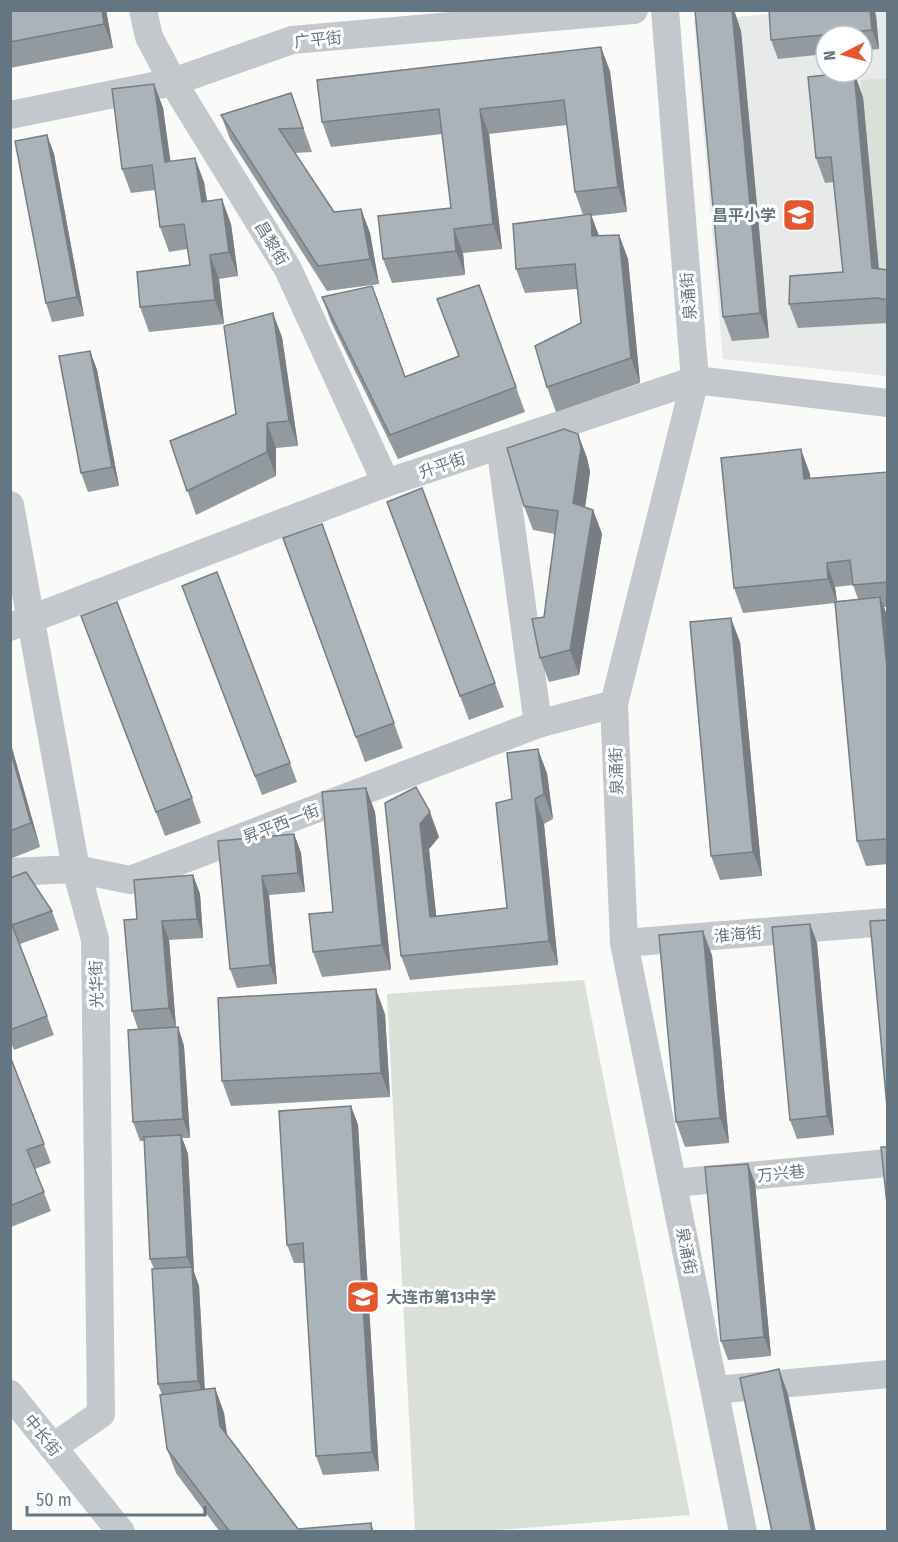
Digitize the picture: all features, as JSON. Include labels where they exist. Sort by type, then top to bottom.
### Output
[{"type":"street","name":"昌黎街","points":[[143,10],[149,37],[173,82],[288,269],[386,483]]},
{"type":"street","name":"广平街","points":[[10,115],[173,82],[292,40],[634,10]]},
{"type":"street","name":"泉涌街","points":[[665,10],[695,380],[614,704],[624,943],[743,1532]]},
{"type":"street","name":"升平街","points":[[21,622],[386,483],[695,380],[888,403]]},
{"type":"street","points":[[500,445],[538,724]]},
{"type":"street","name":"光华街","points":[[10,505],[21,622],[76,869],[95,939],[101,1414],[53,1447]]},
{"type":"street","name":"昇平西一街","points":[[10,872],[76,869],[130,880],[538,724],[614,704]]},
{"type":"street","name":"淮海街","points":[[624,943],[888,922]]},
{"type":"street","name":"万兴巷","points":[[674,1183],[888,1163]]},
{"type":"street","points":[[715,1390],[888,1374]]},
{"type":"street","name":"中长街","points":[[10,1394],[121,1532]]},
{"type":"shaded area","name":"昌平小学","points":[[801,11],[887,11],[887,376],[723,359],[694,21]]},
{"type":"shaded area","points":[[887,78],[887,293],[881,293],[861,84],[874,84],[874,79]]},
{"type":"shaded area","points":[[584,980],[690,1515],[485,1531],[415,1531],[387,994]]},
{"type":"building","points":[[10,10],[102,10],[104,24],[10,42]]},
{"type":"building","points":[[695,10],[732,10],[760,313],[723,317]]},
{"type":"building","points":[[769,10],[870,10],[871,24],[814,24],[814,36],[771,40]]},
{"type":"building","points":[[601,47],[618,187],[575,192],[564,100],[480,109],[493,224],[454,229],[456,251],[383,259],[378,216],[451,208],[439,109],[322,122],[317,80]]},
{"type":"building","points":[[814,76],[814,84],[855,84],[872,268],[888,270],[888,300],[877,298],[789,304],[790,276],[843,272],[831,157],[816,158],[808,77]]},
{"type":"building","points":[[154,84],[165,162],[195,158],[202,202],[222,199],[229,252],[210,255],[215,300],[140,307],[137,272],[190,265],[184,224],[160,227],[152,165],[122,169],[112,89]]},
{"type":"building","points":[[291,93],[303,128],[279,129],[334,212],[361,209],[370,259],[318,266],[221,115]]},
{"type":"building","points":[[47,135],[77,297],[46,303],[15,141]]},
{"type":"building","points":[[591,214],[592,236],[619,235],[631,358],[547,387],[535,346],[581,323],[575,264],[516,269],[513,224]]},
{"type":"building","points":[[479,285],[516,387],[390,435],[322,297],[372,286],[405,377],[459,356],[437,299]]},
{"type":"building","points":[[273,313],[289,421],[267,423],[267,452],[187,491],[170,441],[236,414],[224,326]]},
{"type":"building","points":[[90,351],[112,467],[81,473],[59,356]]},
{"type":"building","points":[[564,429],[578,434],[581,448],[573,503],[593,510],[570,650],[540,658],[532,619],[544,617],[558,511],[524,506],[507,448]]},
{"type":"building","points":[[801,449],[804,479],[888,472],[888,582],[853,585],[850,560],[827,563],[828,579],[734,588],[721,458]]},
{"type":"building","points":[[422,488],[495,683],[460,696],[387,502]]},
{"type":"building","points":[[322,524],[394,723],[356,737],[283,538]]},
{"type":"building","points":[[217,572],[290,763],[255,776],[182,586]]},
{"type":"building","points":[[880,597],[888,678],[888,839],[857,841],[835,602]]},
{"type":"building","points":[[117,602],[192,798],[156,812],[81,616]]},
{"type":"building","points":[[731,618],[753,852],[711,856],[690,622]]},
{"type":"building","points":[[10,749],[31,823],[10,831]]},
{"type":"building","points":[[538,749],[544,794],[535,799],[549,941],[401,956],[385,803],[416,787],[430,812],[420,824],[430,917],[507,908],[496,803],[512,799],[507,753]]},
{"type":"building","points":[[366,788],[382,945],[313,952],[309,914],[333,912],[322,792]]},
{"type":"building","points":[[294,834],[298,873],[262,876],[270,965],[230,969],[218,841]]},
{"type":"building","points":[[26,872],[52,911],[12,925],[47,1016],[10,1030],[10,878]]},
{"type":"building","points":[[193,875],[197,919],[162,921],[169,1008],[132,1011],[124,920],[137,919],[134,880]]},
{"type":"building","points":[[888,920],[888,1107],[887,1107],[870,921]]},
{"type":"building","points":[[810,924],[827,1116],[790,1120],[772,927]]},
{"type":"building","points":[[703,931],[720,1118],[676,1122],[659,935]]},
{"type":"building","points":[[376,989],[381,1073],[222,1081],[218,998]]},
{"type":"building","points":[[178,1027],[183,1119],[133,1122],[128,1030]]},
{"type":"building","points":[[10,1056],[44,1144],[27,1150],[44,1192],[10,1206]]},
{"type":"building","points":[[351,1106],[372,1452],[316,1456],[303,1243],[287,1245],[279,1111]]},
{"type":"building","points":[[181,1135],[187,1257],[150,1259],[144,1137]]},
{"type":"building","points":[[881,1147],[888,1147],[888,1214]]},
{"type":"building","points":[[748,1164],[764,1337],[721,1341],[705,1167]]},
{"type":"building","points":[[192,1267],[198,1381],[158,1384],[152,1269]]},
{"type":"building","points":[[779,1369],[812,1532],[772,1532],[740,1378]]},
{"type":"building","points":[[215,1388],[220,1426],[298,1529],[371,1523],[372,1532],[230,1532],[167,1449],[160,1395]]},
{"type":"place","name":"昌平小学","points":[[799,215]]},
{"type":"place","name":"大连市第13中学","points":[[363,1297]]}]
